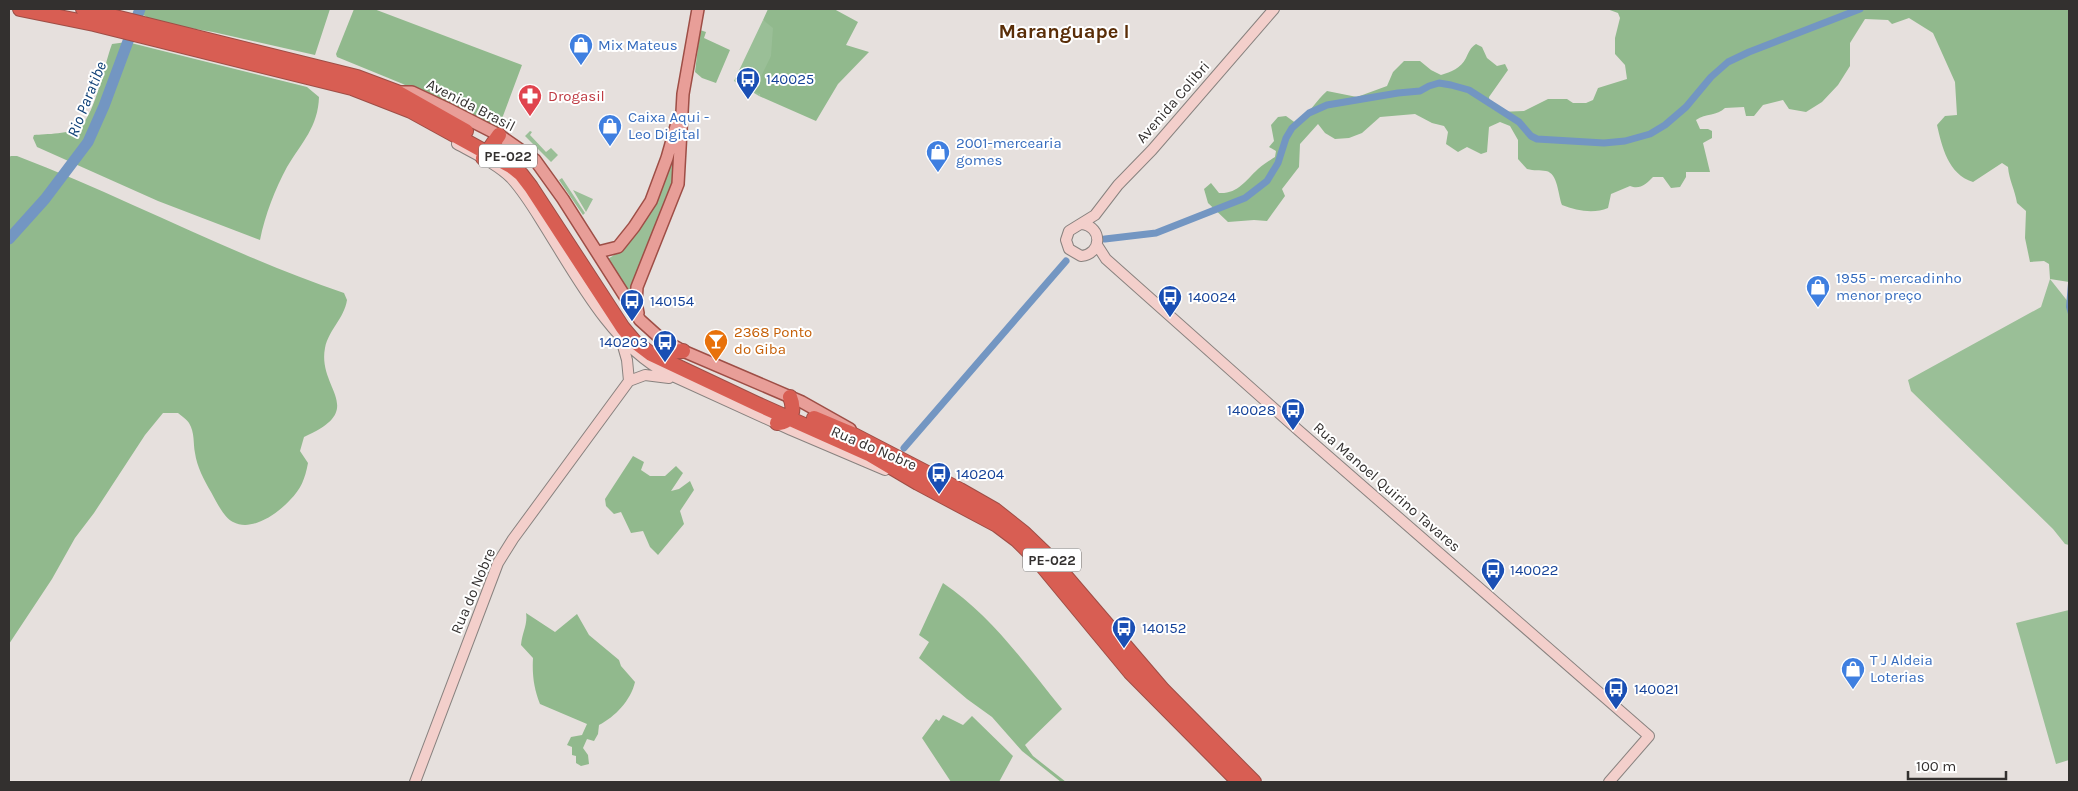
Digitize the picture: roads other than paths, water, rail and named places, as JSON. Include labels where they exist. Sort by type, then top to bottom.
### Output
[{"type":"highway","name":"PE-022","points":[[20,9],[117,23],[343,85],[411,111],[490,148],[521,174],[571,258],[623,328],[639,346],[651,354],[691,373],[863,440],[960,490],[994,510],[1024,533],[1050,558],[1163,690],[1254,782]]},
{"type":"highway","name":"PE-022","points":[[83,9],[117,23]]},
{"type":"highway","name":"PE-022","points":[[137,28],[326,68],[357,77],[397,92],[516,162],[532,175],[629,321],[643,337],[665,352],[788,412],[997,524],[1017,540],[1039,562],[1130,672],[1239,782]]},
{"type":"highway","points":[[665,352],[683,351]]},
{"type":"main road","points":[[598,252],[618,247],[651,201],[667,158],[683,94],[698,9]]},
{"type":"main road","name":"Avenida Colibri","points":[[1082,224],[1095,215],[1118,185],[1152,150],[1274,9]]},
{"type":"main road","points":[[640,320],[636,302],[637,287],[678,184],[683,94]]},
{"type":"main road","name":"Avenida Brasil","points":[[490,148],[535,160],[598,252],[640,320],[660,338],[788,412]]},
{"type":"main road","points":[[1095,215],[1095,230],[1098,240],[1094,249],[1086,256],[1072,253],[1067,245],[1066,236],[1069,231],[1082,224],[1095,230]]},
{"type":"main road","name":"Rua Manoel Quirino Tavares","points":[[1094,249],[1649,736],[1608,782]]},
{"type":"main road","points":[[571,258],[603,315],[620,336],[650,363],[682,380]]},
{"type":"main road","points":[[620,336],[626,354],[629,381],[645,375],[682,380],[788,412]]},
{"type":"main road","name":"Rua do Nobre","points":[[415,782],[498,563],[513,538],[629,381]]},
{"type":"waterway","name":"Rio Paratibe","points":[[9,239],[45,199],[88,142],[104,106],[140,9]]},
{"type":"waterway","points":[[1105,239],[1156,233],[1245,198],[1267,181],[1278,163],[1286,138],[1292,128],[1309,113],[1327,105],[1420,91],[1439,83],[1469,90],[1519,122],[1531,136],[1537,139],[1604,143],[1625,141],[1650,134],[1665,125],[1686,107],[1711,77],[1728,62],[1860,9]]},
{"type":"waterway","points":[[904,448],[1066,261]]},
{"type":"waterway","points":[[2069,283],[2067,307],[2069,314]]},
{"type":"place","name":"Mix Mateus","points":[[581,66]]},
{"type":"place","name":"140025","points":[[748,100]]},
{"type":"place","name":"Drogasil","points":[[530,117]]},
{"type":"place","name":"Caixa Aqui - Leo Digital","points":[[610,147]]},
{"type":"place","name":"2001-mercearia gomes","points":[[938,173]]},
{"type":"place","name":"1955 - mercadinho menor preço","points":[[1818,308]]},
{"type":"place","name":"140024","points":[[1170,318]]},
{"type":"place","name":"140154","points":[[632,322]]},
{"type":"place","name":"2368 Ponto do Giba","points":[[716,362]]},
{"type":"place","name":"140203","points":[[665,363]]},
{"type":"place","name":"140028","points":[[1293,431]]},
{"type":"place","name":"140204","points":[[939,495]]},
{"type":"place","name":"140022","points":[[1493,591]]},
{"type":"place","name":"140152","points":[[1124,649]]},
{"type":"place","name":"T J Aldeia Loterias","points":[[1853,690]]},
{"type":"place","name":"140021","points":[[1616,710]]},
{"type":"district","name":"Maranguape I","points":[[1064,31]]}]
